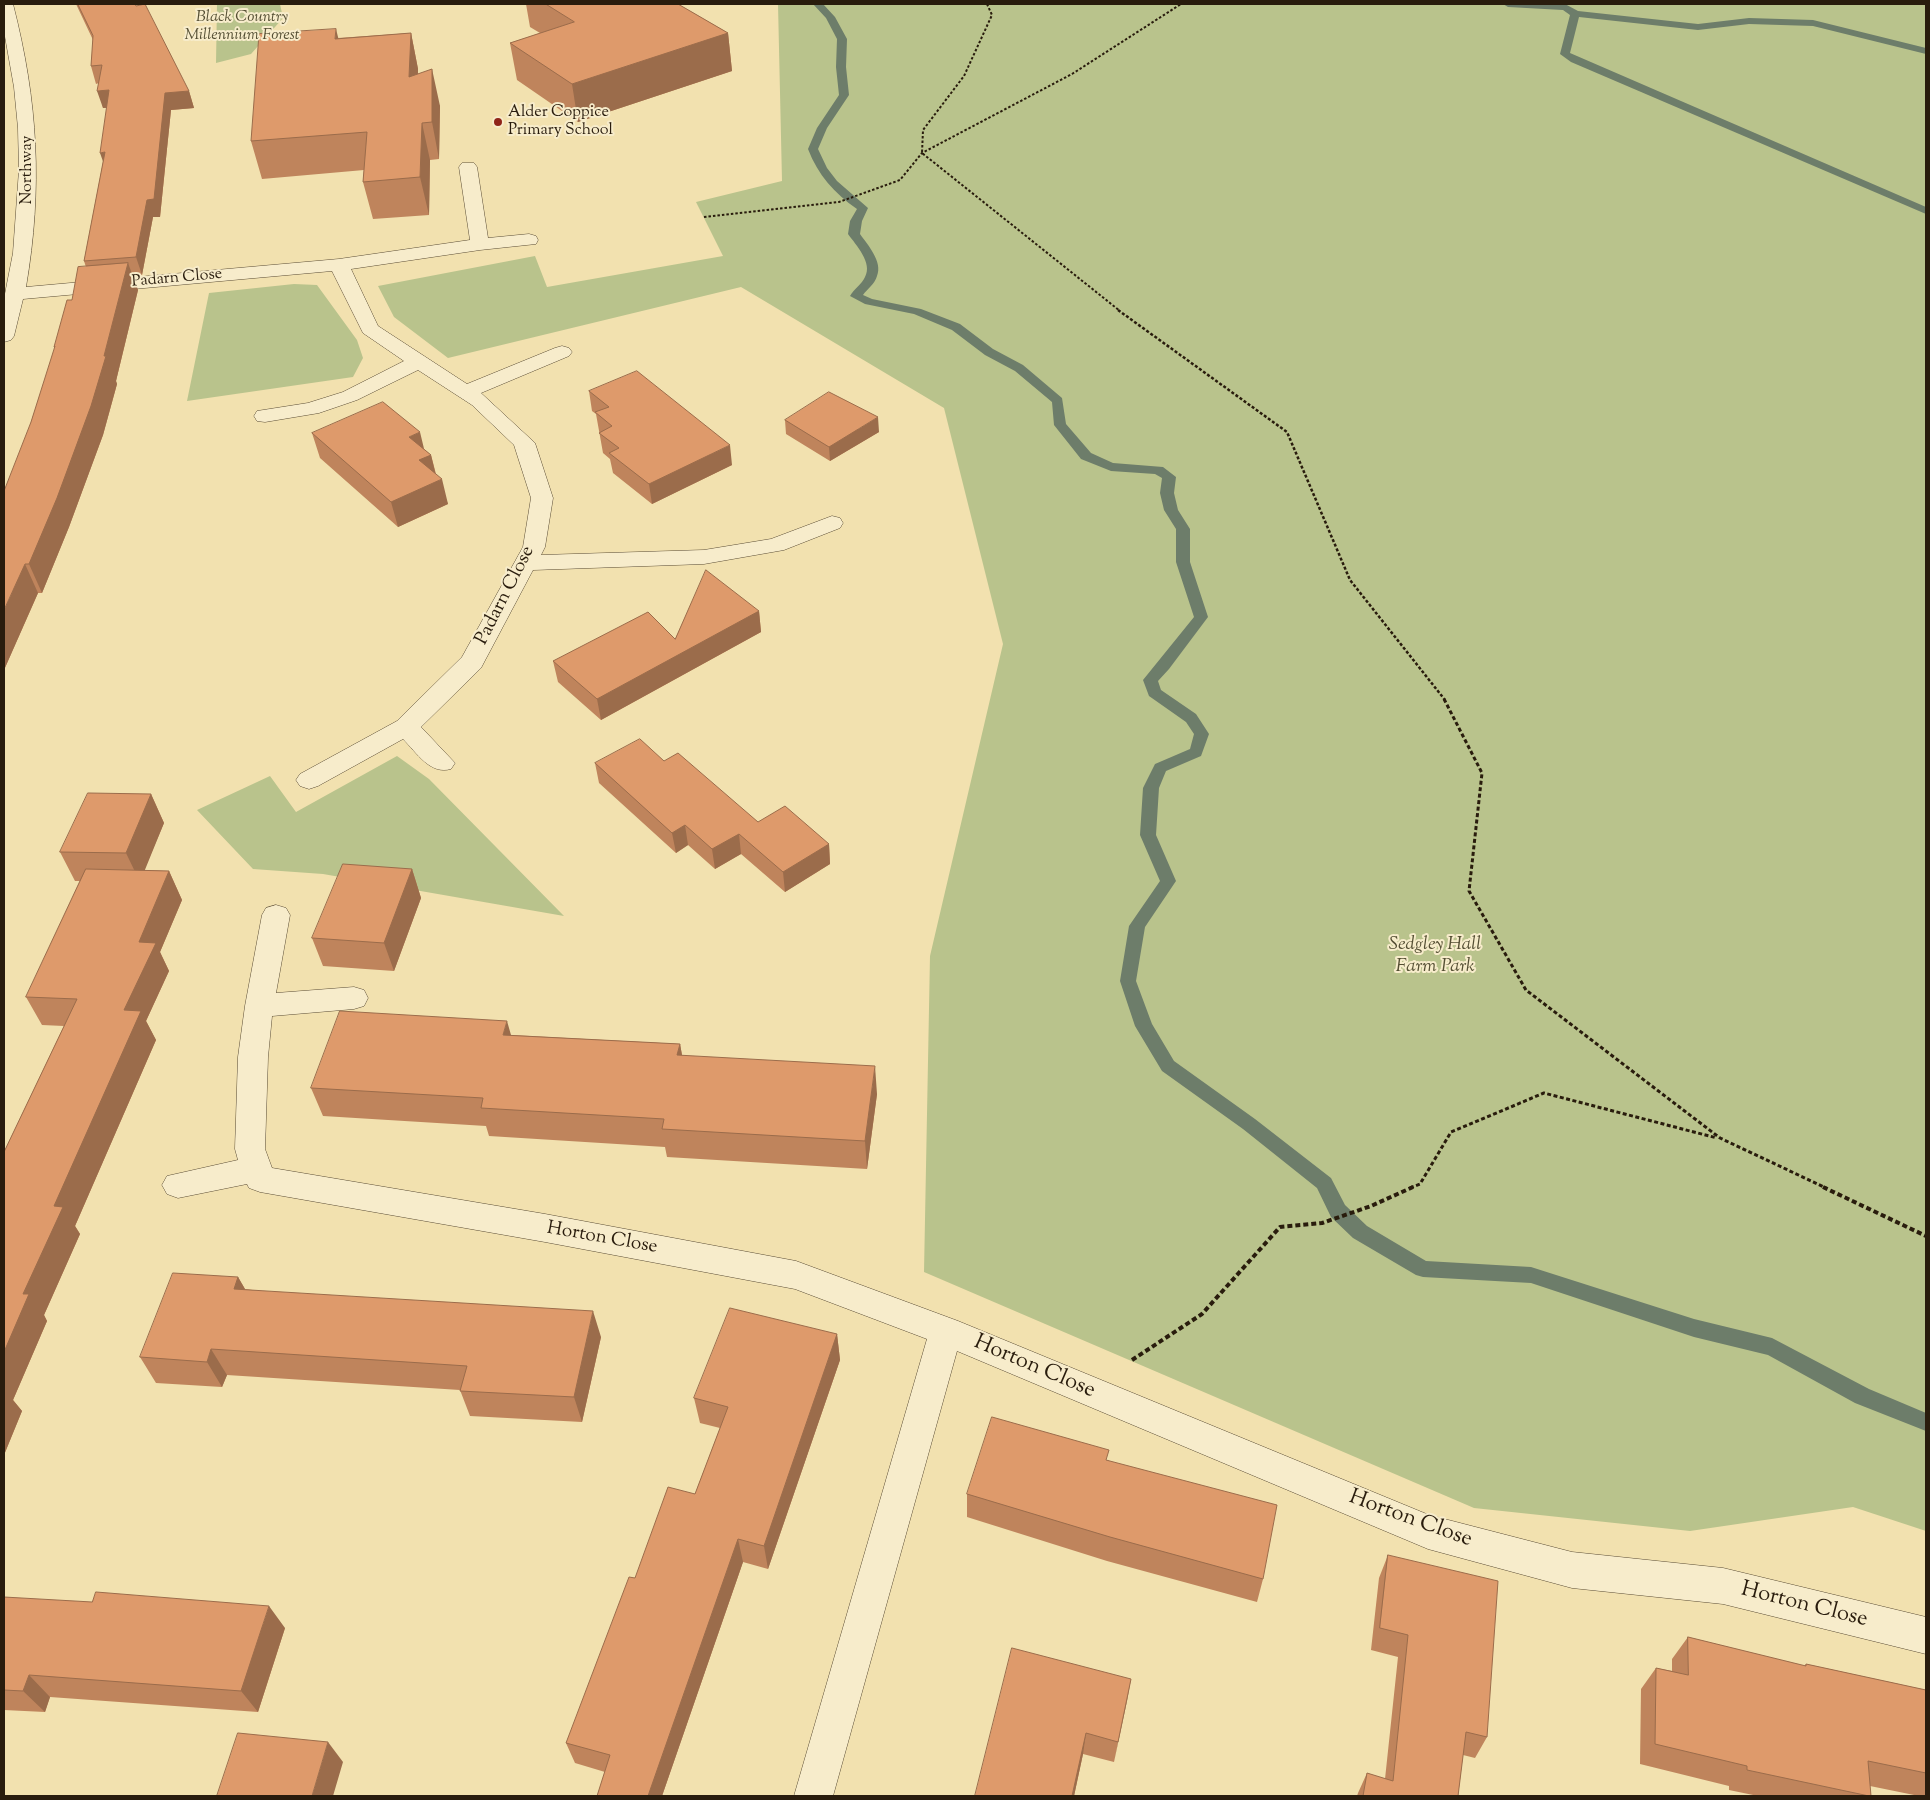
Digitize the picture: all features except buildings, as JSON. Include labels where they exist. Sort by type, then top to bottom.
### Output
[{"type":"street","name":"Northway","points":[[4,336],[16,294],[27,224],[30,154],[23,84],[5,5]]},
{"type":"street","points":[[468,167],[480,244]]},
{"type":"street","name":"Padarn Close","points":[[16,294],[339,265],[480,244],[529,240]]},
{"type":"street","name":"Padarn Close","points":[[309,780],[406,727],[472,662],[534,547],[542,498],[524,443],[479,401],[370,329],[339,265]]},
{"type":"street","points":[[466,392],[562,352]]},
{"type":"street","points":[[265,416],[312,409],[365,389],[418,362]]},
{"type":"street","points":[[365,389],[378,400],[379,406]]},
{"type":"street","points":[[526,563],[704,557],[776,545],[832,523]]},
{"type":"street","points":[[406,727],[442,763]]},
{"type":"street","points":[[178,1185],[256,1169],[250,1149],[253,1057],[259,1006],[276,915]]},
{"type":"street","points":[[259,1006],[354,998]]},
{"type":"street","name":"Horton Close","points":[[256,1169],[260,1179],[291,1186],[545,1228],[796,1275],[946,1331],[1428,1532],[1572,1570],[1723,1586],[1926,1636]]},
{"type":"street","points":[[813,1796],[946,1331]]},
{"type":"path","points":[[922,153],[923,130],[964,76],[992,15],[988,4]]},
{"type":"path","points":[[704,217],[839,202],[900,180],[922,153],[1072,74],[1181,4]]},
{"type":"path","points":[[922,153],[1140,327],[1287,432],[1350,580],[1445,700],[1482,773],[1469,891],[1526,990],[1720,1138]]},
{"type":"path","points":[[1086,1390],[1202,1314],[1280,1227],[1322,1223],[1370,1206],[1420,1184],[1451,1132],[1544,1093],[1720,1138],[1926,1236]]},
{"type":"green space","name":"Black Country Millennium Forest","points":[[217,4],[280,4],[283,18],[251,54],[216,63]]},
{"type":"green space","name":"Sedgley Hall Farm Park","points":[[778,4],[1926,4],[1926,1531],[1853,1507],[1690,1531],[1474,1508],[924,1272],[930,956],[1003,644],[944,408],[741,287],[448,358],[394,317],[378,286],[535,256],[547,287],[723,256],[696,202],[782,181]]},
{"type":"green space","points":[[294,284],[317,285],[357,340],[363,358],[353,377],[187,401],[209,293]]},
{"type":"green space","points":[[397,756],[429,779],[564,916],[323,874],[253,869],[197,810],[270,776],[296,812]]},
{"type":"waterway","points":[[818,4],[830,17],[842,39],[841,67],[844,95],[822,128],[813,149],[821,168],[827,176],[839,190],[863,208],[856,221],[854,234],[869,256],[873,269],[869,281],[856,296],[869,302],[917,311],[956,327],[989,352],[1019,368],[1058,401],[1060,425],[1086,456],[1111,467],[1158,470],[1169,477],[1167,493],[1171,510],[1183,529],[1183,562],[1201,617],[1164,666],[1150,680],[1154,693],[1191,718],[1202,734],[1196,752],[1160,768],[1151,788],[1148,835],[1168,881],[1137,926],[1128,981],[1144,1026],[1168,1066],[1249,1124],[1324,1183],[1338,1211],[1360,1232],[1423,1269],[1531,1275],[1694,1328],[1772,1347],[1862,1396],[1926,1422]]},
{"type":"waterway","points":[[1508,4],[1565,7],[1575,14]]},
{"type":"waterway","points":[[1575,14],[1698,27],[1749,21],[1813,23],[1926,51]]},
{"type":"waterway","points":[[1575,14],[1565,54],[1574,60],[1926,211]]},
{"type":"place","name":"Alder Coppice Primary School","points":[[498,122]]}]
